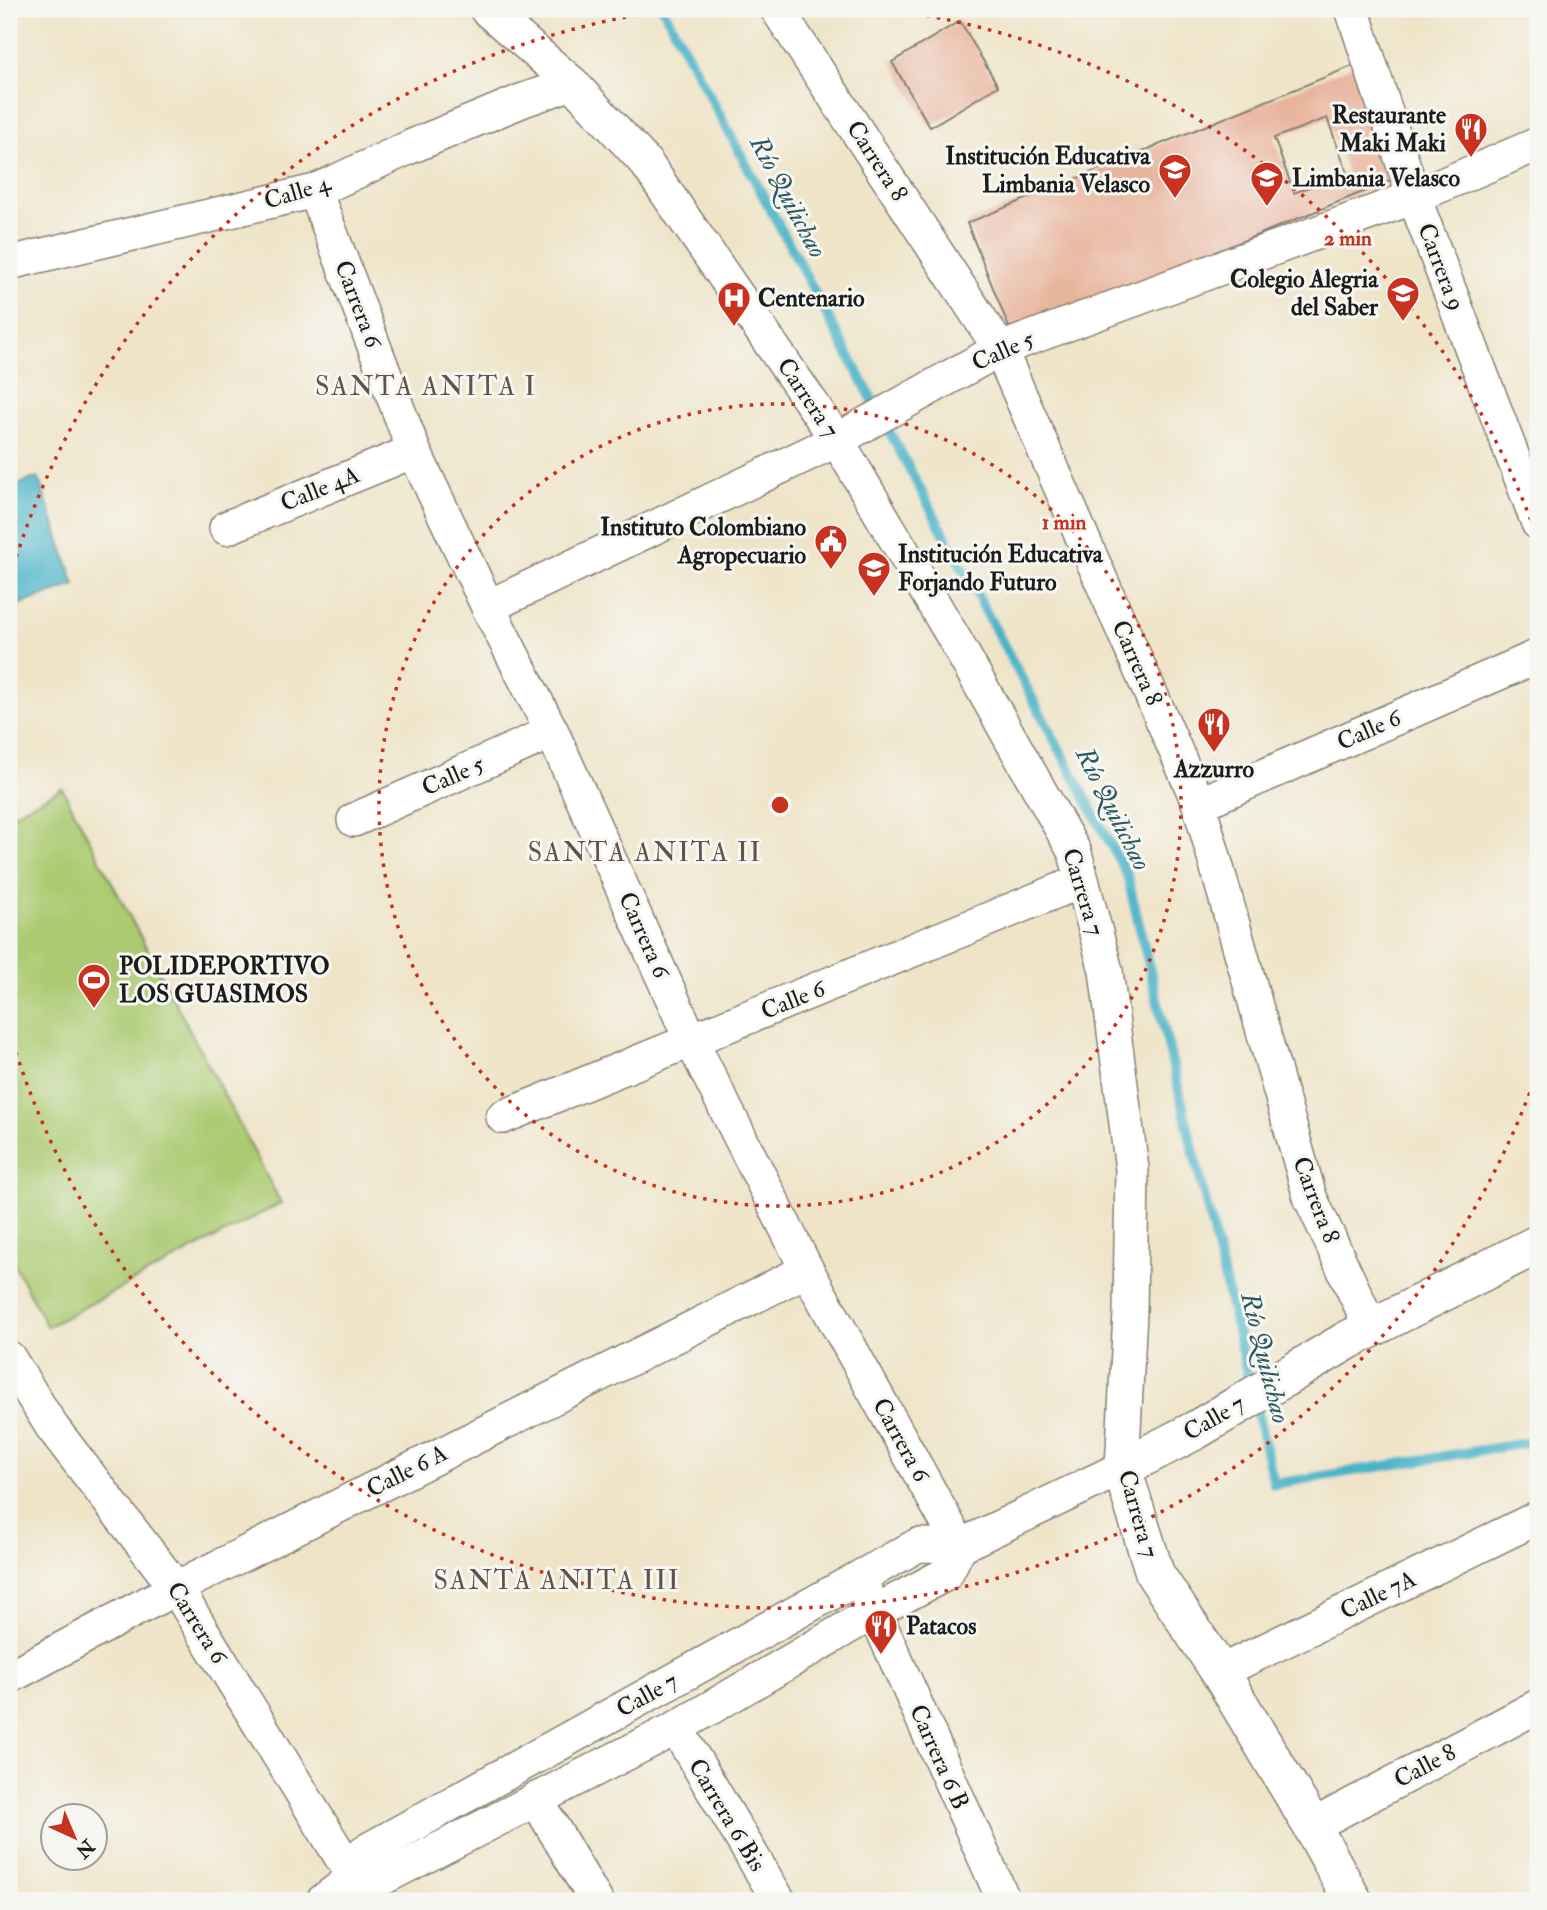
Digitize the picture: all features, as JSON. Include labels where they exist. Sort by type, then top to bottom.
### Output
[{"type":"street","name":"Carrera 7","points":[[486,9],[572,83],[646,163],[848,434],[948,629],[1075,853],[1106,971],[1132,1169],[1122,1468],[1155,1574],[1220,1672],[1353,1901]]},
{"type":"street","name":"Carrera 8","points":[[777,9],[989,355],[1199,804],[1310,1197],[1360,1334]]},
{"type":"street","name":"Carrera 9","points":[[1352,9],[1414,197],[1538,523]]},
{"type":"street","name":"Calle 4","points":[[9,263],[315,191],[410,147],[572,83]]},
{"type":"street","name":"Calle 5","points":[[488,607],[848,434],[989,355],[1414,197],[1538,144]]},
{"type":"street","name":"Carrera 6","points":[[315,191],[414,451],[488,607],[552,732],[692,1042],[807,1270],[960,1546]]},
{"type":"street","name":"Calle 4A","points":[[226,528],[414,451]]},
{"type":"street","name":"Calle 6","points":[[1199,804],[1538,656]]},
{"type":"street","name":"Calle 5","points":[[354,820],[552,732]]},
{"type":"street","name":"Calle 6","points":[[502,1118],[1082,881]]},
{"type":"street","name":"Calle 7","points":[[361,1889],[364,1852],[918,1545],[960,1546],[1122,1468],[1196,1430],[1360,1334],[1538,1244]]},
{"type":"street","name":"Calle 6 A","points":[[9,1677],[176,1588],[807,1270]]},
{"type":"street","name":"Carrera 6","points":[[9,1358],[52,1427],[176,1588],[361,1889]]},
{"type":"street","name":"Calle 7A","points":[[1220,1672],[1537,1518]]},
{"type":"street","name":"Calle 7","points":[[323,1901],[361,1889],[676,1728],[874,1612],[946,1574],[960,1546]]},
{"type":"street","name":"Carrera 6 B","points":[[859,1578],[1004,1901]]},
{"type":"street","name":"Calle 8","points":[[1311,1826],[1538,1706]]},
{"type":"street","name":"Carrera 6 Bis","points":[[676,1728],[779,1901]]},
{"type":"street","points":[[536,1799],[596,1901]]},
{"type":"green space","name":"POLIDEPORTIVO LOS GUASIMOS","points":[[62,788],[281,1203],[47,1327],[9,1255],[9,816]]},
{"type":"water","points":[[38,477],[75,585],[12,607],[9,597],[9,488]]},
{"type":"building","points":[[960,21],[998,86],[930,127],[892,62]]},
{"type":"building","points":[[1367,60],[1412,172],[1012,335],[967,223]],"holes":[[[1327,118],[1347,172],[1294,193],[1274,138]]]},
{"type":"waterway","name":"Río Quilichao","points":[[663,9],[1127,875],[1251,1389]]},
{"type":"waterway","name":"Río Quilichao","points":[[1255,1404],[1274,1484],[1538,1441]]},
{"type":"place","name":"Restaurante Maki Maki","points":[[1471,159]]},
{"type":"place","name":"Institución Educativa Limbania Velasco","points":[[1175,200]]},
{"type":"place","name":"Limbania Velasco","points":[[1267,208]]},
{"type":"place","name":"Colegio Alegria del Saber","points":[[1403,323]]},
{"type":"place","name":"Centenario","points":[[734,328]]},
{"type":"place","name":"Instituto Colombiano Agropecuario","points":[[831,571]]},
{"type":"place","name":"Institución Educativa Forjando Futuro","points":[[874,598]]},
{"type":"place","name":"Azzurro","points":[[1214,754]]},
{"type":"place","name":"POLIDEPORTIVO LOS GUASIMOS","points":[[94,1010]]},
{"type":"place","name":"Patacos","points":[[881,1656]]},
{"type":"district","name":"SANTA ANITA I","points":[[426,387]]},
{"type":"district","name":"SANTA ANITA II","points":[[645,853]]},
{"type":"district","name":"SANTA ANITA III","points":[[557,1581]]}]
